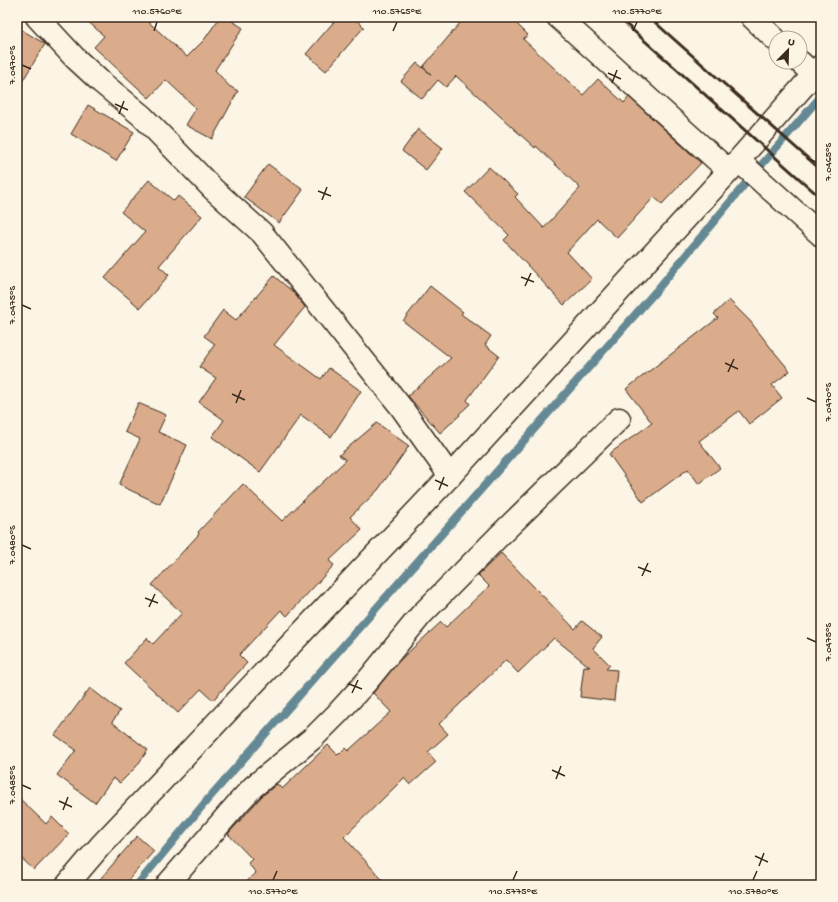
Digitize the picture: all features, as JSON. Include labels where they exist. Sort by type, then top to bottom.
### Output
[{"type":"street","points":[[37,17],[75,58],[142,116],[213,189],[262,233],[401,407],[450,476]]},
{"type":"street","points":[[558,17],[740,168],[772,191],[821,235]]},
{"type":"street","points":[[752,17],[768,32]]},
{"type":"street","points":[[67,885],[106,840],[740,168],[812,68]]},
{"type":"street","points":[[167,885],[239,802],[253,788],[313,738],[337,714],[368,680],[421,615],[500,535],[620,419]]},
{"type":"building","points":[[83,17],[143,17],[187,57],[204,40],[220,17],[226,17],[243,28],[215,70],[229,86],[238,91],[212,139],[186,125],[196,108],[166,80],[149,98],[94,47],[104,36]]},
{"type":"building","points":[[338,17],[353,17],[364,27],[326,71],[306,54]]},
{"type":"building","points":[[465,17],[510,17],[528,35],[523,39],[583,95],[598,79],[624,103],[629,97],[701,163],[662,204],[654,197],[617,238],[597,219],[567,252],[592,279],[564,305],[504,240],[509,235],[465,192],[489,167],[518,194],[515,197],[544,228],[580,188],[536,146],[535,148],[456,76],[446,87],[438,80],[422,99],[401,81],[417,63],[432,75],[423,67]]},
{"type":"building","points":[[17,27],[45,44],[17,90]]},
{"type":"building","points":[[88,105],[134,132],[116,161],[71,134]]},
{"type":"building","points":[[418,129],[443,148],[426,170],[402,151]]},
{"type":"building","points":[[268,164],[303,190],[279,223],[244,197]]},
{"type":"building","points":[[149,180],[174,201],[178,196],[202,216],[159,266],[169,275],[140,308],[105,278],[145,232],[121,212]]},
{"type":"building","points":[[274,276],[293,292],[305,307],[274,345],[321,379],[329,368],[361,391],[331,437],[301,415],[260,472],[212,437],[224,420],[199,402],[216,378],[199,367],[215,344],[204,336],[223,310],[236,320]]},
{"type":"building","points":[[430,286],[463,312],[461,314],[491,336],[485,345],[499,356],[467,400],[470,404],[440,433],[408,396],[451,358],[403,321]]},
{"type":"building","points":[[729,300],[750,321],[790,371],[772,385],[782,398],[749,424],[739,411],[699,441],[720,468],[699,484],[688,469],[643,502],[609,454],[652,423],[626,389],[718,318],[714,314]]},
{"type":"building","points":[[138,403],[166,415],[158,432],[187,445],[160,504],[119,485],[140,439],[125,432]]},
{"type":"building","points":[[377,423],[409,446],[378,490],[350,517],[362,530],[329,561],[334,565],[287,616],[281,610],[239,655],[247,663],[213,700],[201,689],[178,713],[124,663],[147,638],[153,644],[182,613],[152,585],[199,534],[198,532],[243,484],[282,521],[346,460],[339,455]]},
{"type":"building","points":[[501,553],[575,629],[582,621],[602,637],[593,648],[610,665],[606,669],[617,670],[614,701],[580,697],[584,666],[590,667],[554,638],[518,673],[506,660],[439,724],[448,734],[428,752],[436,762],[410,785],[404,778],[344,837],[387,885],[243,885],[256,873],[248,863],[252,859],[228,834],[262,796],[277,784],[282,789],[328,745],[338,755],[345,748],[348,751],[391,712],[373,693],[398,662],[441,622],[446,627],[489,586],[478,575]]},
{"type":"building","points":[[90,688],[120,711],[112,722],[148,750],[136,767],[120,783],[113,778],[95,803],[57,775],[76,750],[55,735]]},
{"type":"building","points":[[17,796],[46,824],[52,817],[69,834],[34,870],[17,854]]},
{"type":"building","points":[[137,836],[154,851],[124,885],[95,885]]},
{"type":"waterway","points":[[137,885],[208,799],[656,291],[821,96]]},
{"type":"railway","points":[[618,17],[821,198]]},
{"type":"railway","points":[[649,17],[821,170]]}]
